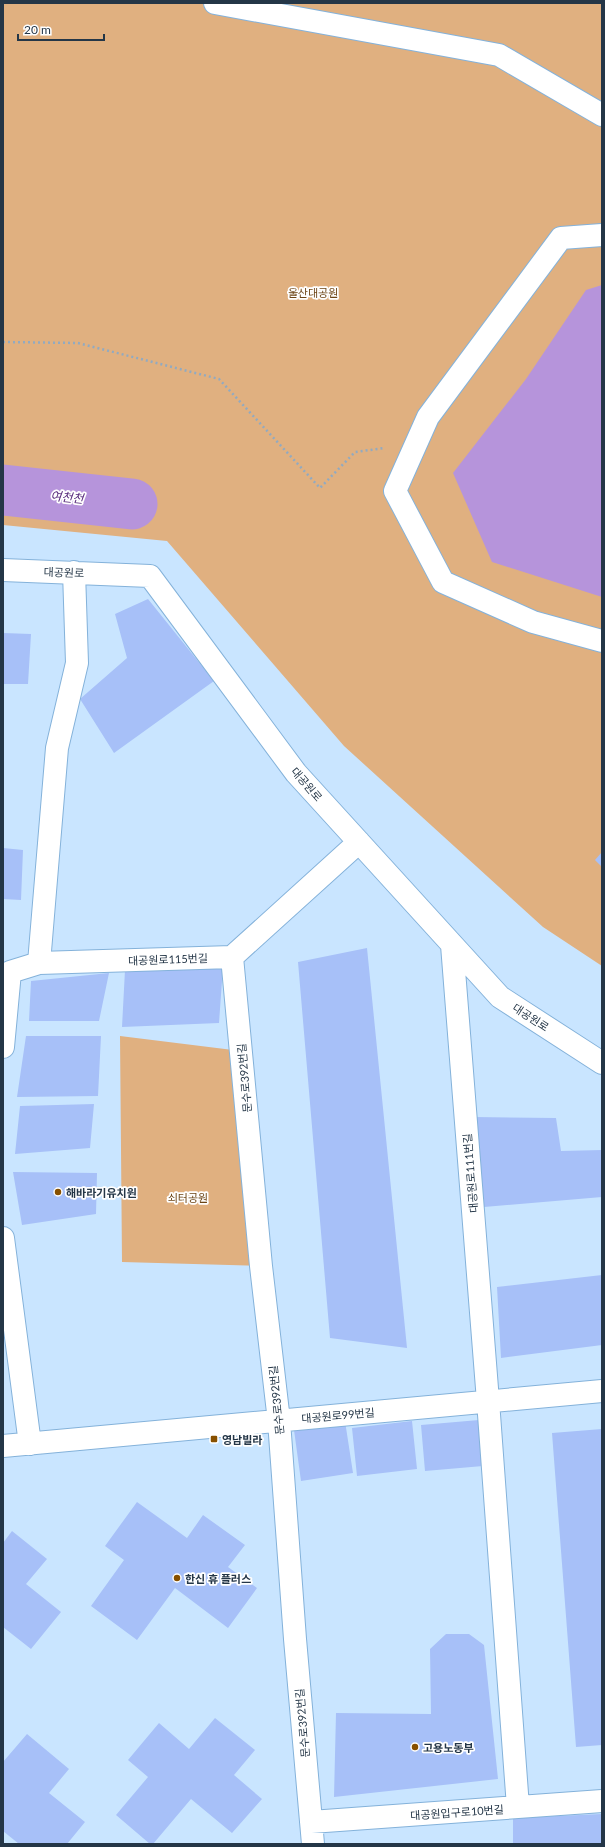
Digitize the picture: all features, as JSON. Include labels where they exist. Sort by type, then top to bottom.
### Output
[{"type":"street","points":[[215,3],[499,55],[602,115]]},
{"type":"street","points":[[602,235],[560,238],[428,417],[395,491],[443,582],[532,622],[602,641]]},
{"type":"street","name":"대공원로","points":[[3,570],[150,576],[296,773],[500,998],[602,1063]]},
{"type":"street","points":[[39,963],[58,748],[77,663],[74,572]]},
{"type":"street","points":[[232,957],[359,842]]},
{"type":"street","name":"대공원로111번길","points":[[452,945],[518,1807]]},
{"type":"street","name":"대공원로115번길","points":[[3,1047],[10,972],[39,963],[232,957]]},
{"type":"street","name":"문수로392번길","points":[[232,957],[261,1266],[279,1421],[294,1639],[314,1844]]},
{"type":"street","points":[[3,1238],[30,1444]]},
{"type":"street","name":"대공원로99번길","points":[[3,1446],[602,1391]]},
{"type":"street","name":"대공원입구로10번길","points":[[311,1822],[602,1801]]},
{"type":"path","points":[[3,342],[78,343],[219,379],[320,488],[355,452],[416,445]]},
{"type":"green space","name":"울산대공원","points":[[3,3],[602,3],[602,966],[543,927],[344,746],[167,541],[3,525]]},
{"type":"green space","name":"쇠터공원","points":[[120,1036],[241,1051],[261,1266],[122,1262]]},
{"type":"shaded area","points":[[602,285],[602,597],[492,562],[453,473],[526,379],[586,290]]},
{"type":"building","points":[[148,599],[214,681],[114,753],[80,699],[127,658],[115,614]]},
{"type":"building","points":[[3,633],[31,634],[28,684],[3,684]]},
{"type":"building","points":[[3,848],[23,850],[21,900],[3,899]]},
{"type":"building","points":[[602,852],[602,867],[595,860]]},
{"type":"building","points":[[367,948],[407,1348],[330,1338],[298,962]]},
{"type":"building","points":[[223,967],[219,1023],[122,1027],[125,970]]},
{"type":"building","points":[[109,973],[99,1021],[29,1021],[31,981]]},
{"type":"building","points":[[26,1036],[101,1036],[98,1096],[17,1097]]},
{"type":"building","points":[[94,1104],[90,1148],[15,1154],[20,1106]]},
{"type":"building","points":[[474,1117],[556,1118],[561,1151],[602,1150],[602,1197],[484,1207]]},
{"type":"building","points":[[13,1172],[97,1173],[96,1214],[22,1225]]},
{"type":"building","points":[[602,1275],[602,1345],[501,1358],[497,1287]]},
{"type":"building","points":[[479,1420],[483,1466],[425,1471],[421,1425]]},
{"type":"building","points":[[345,1421],[353,1473],[301,1481],[294,1430]]},
{"type":"building","points":[[412,1421],[417,1469],[357,1476],[352,1428]]},
{"type":"building","points":[[602,1429],[602,1745],[576,1747],[552,1433]]},
{"type":"building","name":"한신 휴 플러스","points":[[137,1502],[187,1538],[203,1515],[245,1545],[228,1567],[257,1588],[228,1628],[175,1588],[137,1640],[91,1606],[124,1560],[105,1546]]},
{"type":"building","points":[[12,1531],[47,1559],[26,1584],[61,1612],[31,1649],[3,1627],[3,1543]]},
{"type":"building","name":"고용노동부","points":[[446,1634],[469,1634],[484,1645],[498,1779],[334,1797],[336,1713],[431,1714],[430,1649]]},
{"type":"building","points":[[215,1718],[255,1750],[234,1775],[262,1799],[232,1833],[191,1799],[153,1844],[150,1844],[116,1815],[148,1777],[128,1760],[159,1723],[189,1749]]},
{"type":"building","points":[[27,1734],[69,1769],[49,1793],[85,1822],[67,1844],[19,1844],[3,1831],[3,1762]]},
{"type":"building","points":[[602,1814],[602,1844],[513,1844],[513,1818]]},
{"type":"waterway","name":"여천천","points":[[3,490],[132,504]]},
{"type":"place","name":"해바라기유치원","points":[[58,1192]]},
{"type":"place","name":"영남빌라","points":[[214,1439]]},
{"type":"place","name":"한신 휴 플러스","points":[[177,1578]]},
{"type":"place","name":"고용노동부","points":[[415,1747]]}]
